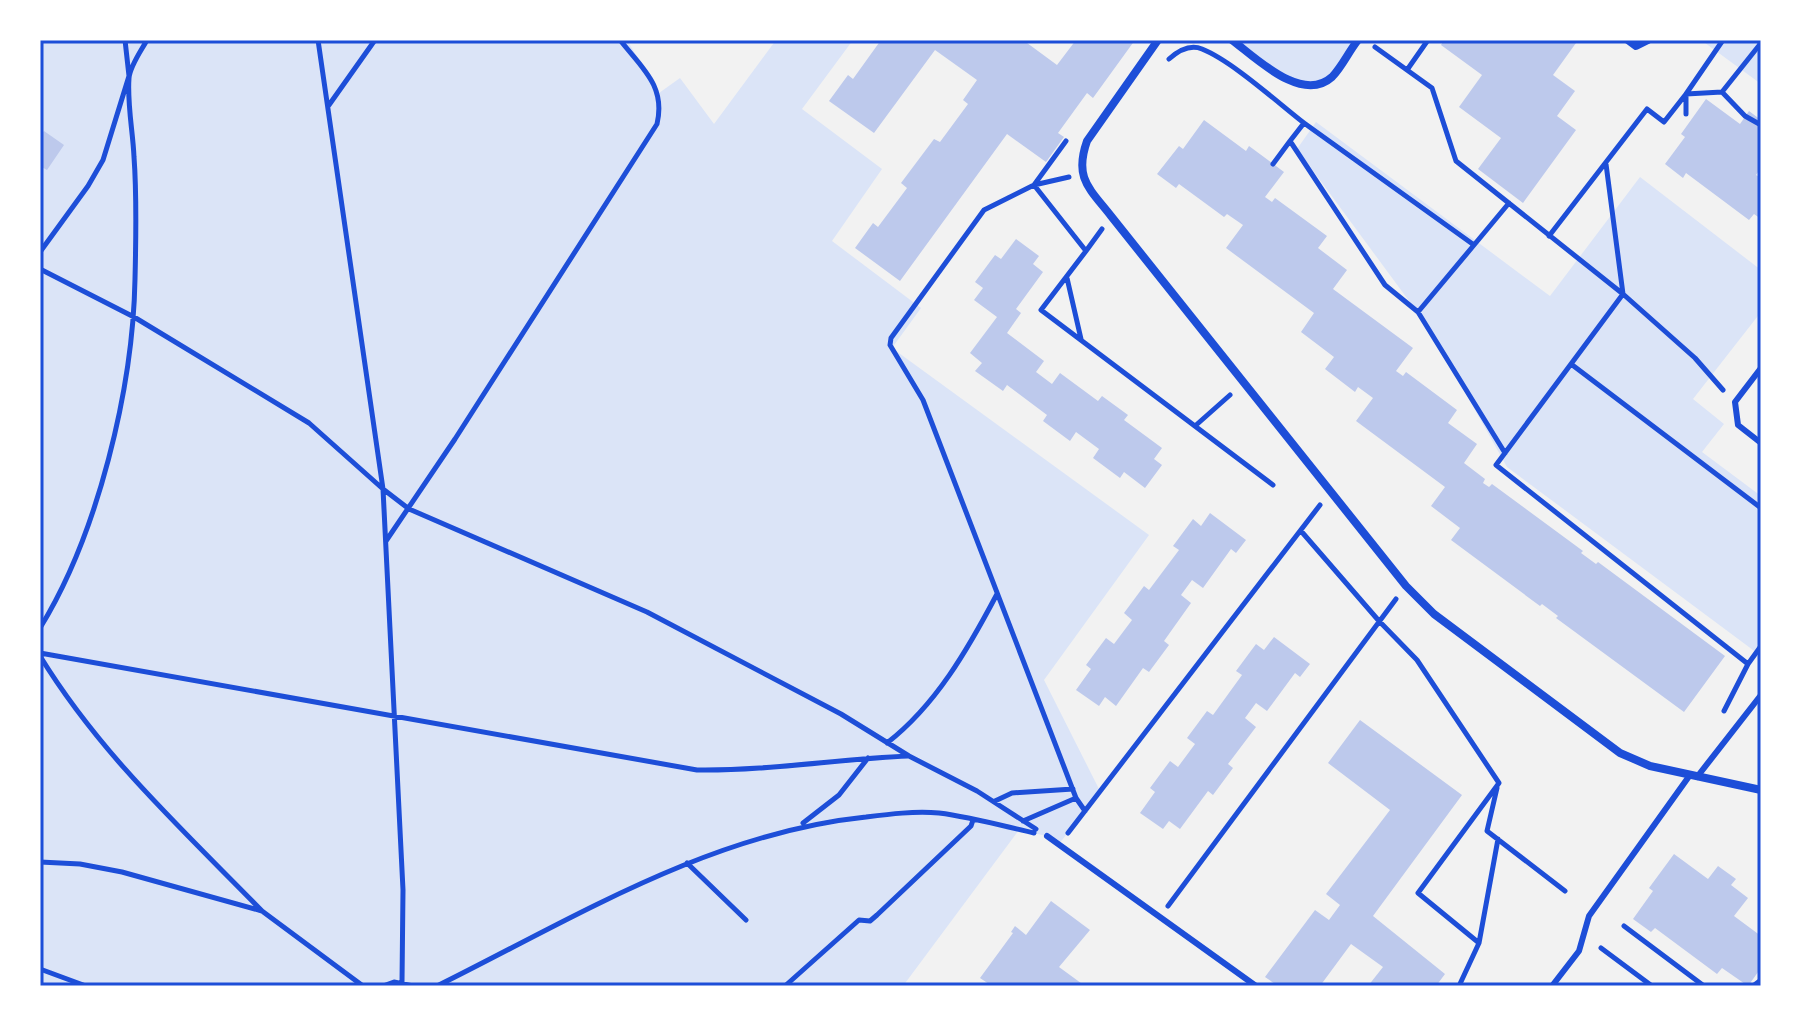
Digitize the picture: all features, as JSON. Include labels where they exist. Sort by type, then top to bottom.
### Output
[{"type":"street","points":[[1158,40],[1087,141],[1080,159],[1082,174],[1104,207],[1406,586],[1434,614],[1620,753],[1650,766],[1761,790]]},
{"type":"street","points":[[1232,40],[1292,83],[1313,86],[1331,78],[1358,40]]},
{"type":"street","points":[[1628,40],[1636,46],[1648,40]]},
{"type":"lane","points":[[1761,368],[1735,402],[1738,425],[1761,443]]},
{"type":"lane","points":[[1552,986],[1579,951],[1589,916],[1694,776],[1761,695]]},
{"type":"lane","points":[[1047,836],[1256,986]]},
{"type":"path","points":[[40,628],[59,597],[95,502],[121,399],[134,317],[134,162],[125,40]]},
{"type":"path","points":[[40,252],[103,160],[129,76],[147,40]]},
{"type":"path","points":[[318,40],[383,489],[403,890],[402,982]]},
{"type":"path","points":[[328,106],[375,40]]},
{"type":"path","points":[[385,541],[409,509],[657,124],[661,110],[659,94],[620,40]]},
{"type":"path","points":[[1365,40],[1432,88],[1456,161],[1623,294],[1695,358],[1735,402]]},
{"type":"path","points":[[1407,70],[1428,40]]},
{"type":"path","points":[[1549,236],[1647,109],[1664,122],[1723,40]]},
{"type":"path","points":[[1686,94],[1722,92],[1761,43]]},
{"type":"path","points":[[1158,67],[1181,49],[1200,48],[1239,73],[1474,245]]},
{"type":"path","points":[[1722,92],[1745,116],[1761,125]]},
{"type":"path","points":[[1686,94],[1686,114]]},
{"type":"path","points":[[1273,164],[1304,123]]},
{"type":"path","points":[[1290,141],[1385,285],[1418,312],[1505,453]]},
{"type":"path","points":[[1605,163],[1623,294],[1496,465],[1748,664]]},
{"type":"path","points":[[1082,174],[1034,185],[984,210],[891,338],[890,345],[892,353],[923,400],[1076,798],[1085,811]]},
{"type":"path","points":[[1034,185],[1086,251],[1041,310],[1273,485]]},
{"type":"path","points":[[1418,312],[1509,203]]},
{"type":"path","points":[[40,269],[134,317],[309,423],[409,509],[647,612],[841,714],[909,756],[995,802],[1047,836]]},
{"type":"path","points":[[1067,277],[1081,340]]},
{"type":"path","points":[[1571,364],[1761,508]]},
{"type":"path","points":[[1195,426],[1230,395]]},
{"type":"path","points":[[1059,844],[1331,492]]},
{"type":"path","points":[[1301,531],[1417,660],[1499,783],[1487,831],[1565,891]]},
{"type":"path","points":[[1160,917],[1406,586]]},
{"type":"path","points":[[887,743],[903,731],[938,691],[997,593]]},
{"type":"path","points":[[40,655],[697,770],[740,771],[909,756]]},
{"type":"path","points":[[40,655],[66,699],[110,755],[262,911],[363,986]]},
{"type":"path","points":[[799,826],[839,795],[868,758]]},
{"type":"path","points":[[1479,943],[1418,893],[1499,783]]},
{"type":"path","points":[[995,802],[1012,793],[1073,789]]},
{"type":"path","points":[[1023,821],[1076,798]]},
{"type":"path","points":[[437,986],[604,901],[687,863],[799,826],[829,820],[938,813],[1047,836]]},
{"type":"path","points":[[785,986],[859,920],[870,921],[877,915],[971,826],[973,820]]},
{"type":"path","points":[[1459,986],[1479,943],[1498,839]]},
{"type":"path","points":[[40,862],[80,864],[122,872],[262,911]]},
{"type":"path","points":[[687,863],[746,920]]},
{"type":"path","points":[[1624,926],[1704,986]]},
{"type":"path","points":[[1601,948],[1652,986]]},
{"type":"path","points":[[40,969],[86,986]]},
{"type":"path","points":[[1753,986],[1758,979],[1761,980]]},
{"type":"path","points":[[383,986],[402,982],[413,986]]},
{"type":"shaded area","points":[[40,40],[627,40],[659,93],[680,78],[714,124],[776,40],[853,40],[802,109],[882,169],[832,241],[921,308],[892,348],[1149,535],[1044,680],[1100,791],[1059,844],[1047,836],[1019,830],[903,986],[40,986]]},
{"type":"shaded area","points":[[1232,40],[1358,40],[1332,77],[1320,84],[1308,85],[1280,75]]},
{"type":"shaded area","points":[[1701,40],[1761,40],[1761,84]]},
{"type":"shaded area","points":[[1316,122],[1550,296],[1640,177],[1761,270],[1761,312],[1693,399],[1724,424],[1702,452],[1761,496],[1761,647],[1757,653],[1507,467],[1429,328],[1297,149]]},
{"type":"building","points":[[881,40],[1023,40],[1057,65],[1076,40],[1135,40],[1093,98],[1087,93],[1058,133],[1064,137],[1046,162],[1007,134],[900,281],[855,248],[873,223],[878,227],[907,188],[901,183],[934,139],[940,142],[968,104],[963,100],[977,80],[935,50],[874,133],[829,101],[848,75],[853,79]]},
{"type":"building","points":[[1444,40],[1572,40],[1576,43],[1553,75],[1575,91],[1557,116],[1576,130],[1523,203],[1478,169],[1501,138],[1459,107],[1482,75],[1441,45]]},
{"type":"building","points":[[1706,99],[1740,124],[1749,111],[1761,120],[1761,168],[1756,175],[1761,178],[1761,219],[1754,214],[1749,220],[1686,173],[1683,178],[1665,164],[1685,137],[1681,134]]},
{"type":"building","points":[[1204,120],[1246,151],[1249,146],[1284,172],[1265,197],[1272,202],[1275,198],[1327,236],[1318,248],[1347,270],[1333,289],[1413,348],[1396,371],[1403,376],[1406,372],[1457,410],[1448,423],[1477,444],[1464,463],[1485,479],[1483,483],[1489,487],[1492,484],[1583,551],[1581,553],[1596,564],[1598,562],[1725,656],[1684,712],[1556,618],[1558,616],[1542,604],[1540,606],[1451,540],[1460,528],[1431,506],[1445,487],[1356,421],[1373,398],[1358,387],[1355,392],[1325,369],[1334,357],[1301,332],[1314,313],[1226,248],[1243,225],[1227,214],[1224,217],[1179,184],[1176,188],[1157,174],[1179,146],[1183,149]]},
{"type":"building","points":[[44,131],[64,145],[47,170],[40,166],[40,137]]},
{"type":"building","points":[[1016,239],[1039,256],[1033,264],[1043,272],[1016,309],[1021,313],[1007,333],[1044,361],[1036,372],[1052,384],[1060,373],[1098,401],[1102,396],[1128,415],[1124,420],[1162,448],[1154,459],[1162,465],[1145,488],[1124,472],[1120,478],[1093,458],[1099,449],[1076,432],[1070,441],[1043,421],[1047,415],[1007,385],[1003,391],[975,371],[982,363],[970,353],[997,317],[974,300],[983,288],[975,282],[995,255],[1001,259]]},
{"type":"building","points":[[1210,513],[1246,540],[1236,553],[1231,549],[1203,588],[1192,580],[1181,595],[1191,603],[1164,641],[1169,645],[1149,672],[1143,668],[1116,706],[1105,697],[1099,706],[1076,690],[1091,669],[1086,665],[1106,638],[1114,644],[1132,620],[1124,613],[1144,586],[1149,590],[1179,550],[1173,546],[1193,519],[1201,526]]},
{"type":"building","points":[[1274,637],[1310,664],[1300,677],[1295,673],[1267,711],[1256,703],[1245,718],[1256,727],[1228,764],[1233,768],[1213,795],[1208,791],[1180,829],[1169,821],[1163,829],[1140,813],[1155,792],[1150,788],[1170,761],[1178,767],[1195,744],[1187,738],[1207,711],[1213,715],[1242,675],[1236,671],[1256,644],[1264,650]]},
{"type":"building","points":[[1360,720],[1462,795],[1373,916],[1445,974],[1436,986],[1368,986],[1383,967],[1351,944],[1320,986],[1278,986],[1265,977],[1315,910],[1329,920],[1340,905],[1326,894],[1390,810],[1328,763]]},
{"type":"building","points":[[1674,854],[1708,879],[1718,866],[1736,879],[1731,885],[1748,898],[1734,916],[1761,936],[1761,968],[1748,986],[1722,968],[1717,974],[1655,928],[1651,932],[1633,919],[1653,891],[1649,888]]},
{"type":"building","points":[[1051,901],[1090,930],[1059,967],[1085,986],[987,986],[989,984],[980,978],[1015,926],[1026,935]]}]
